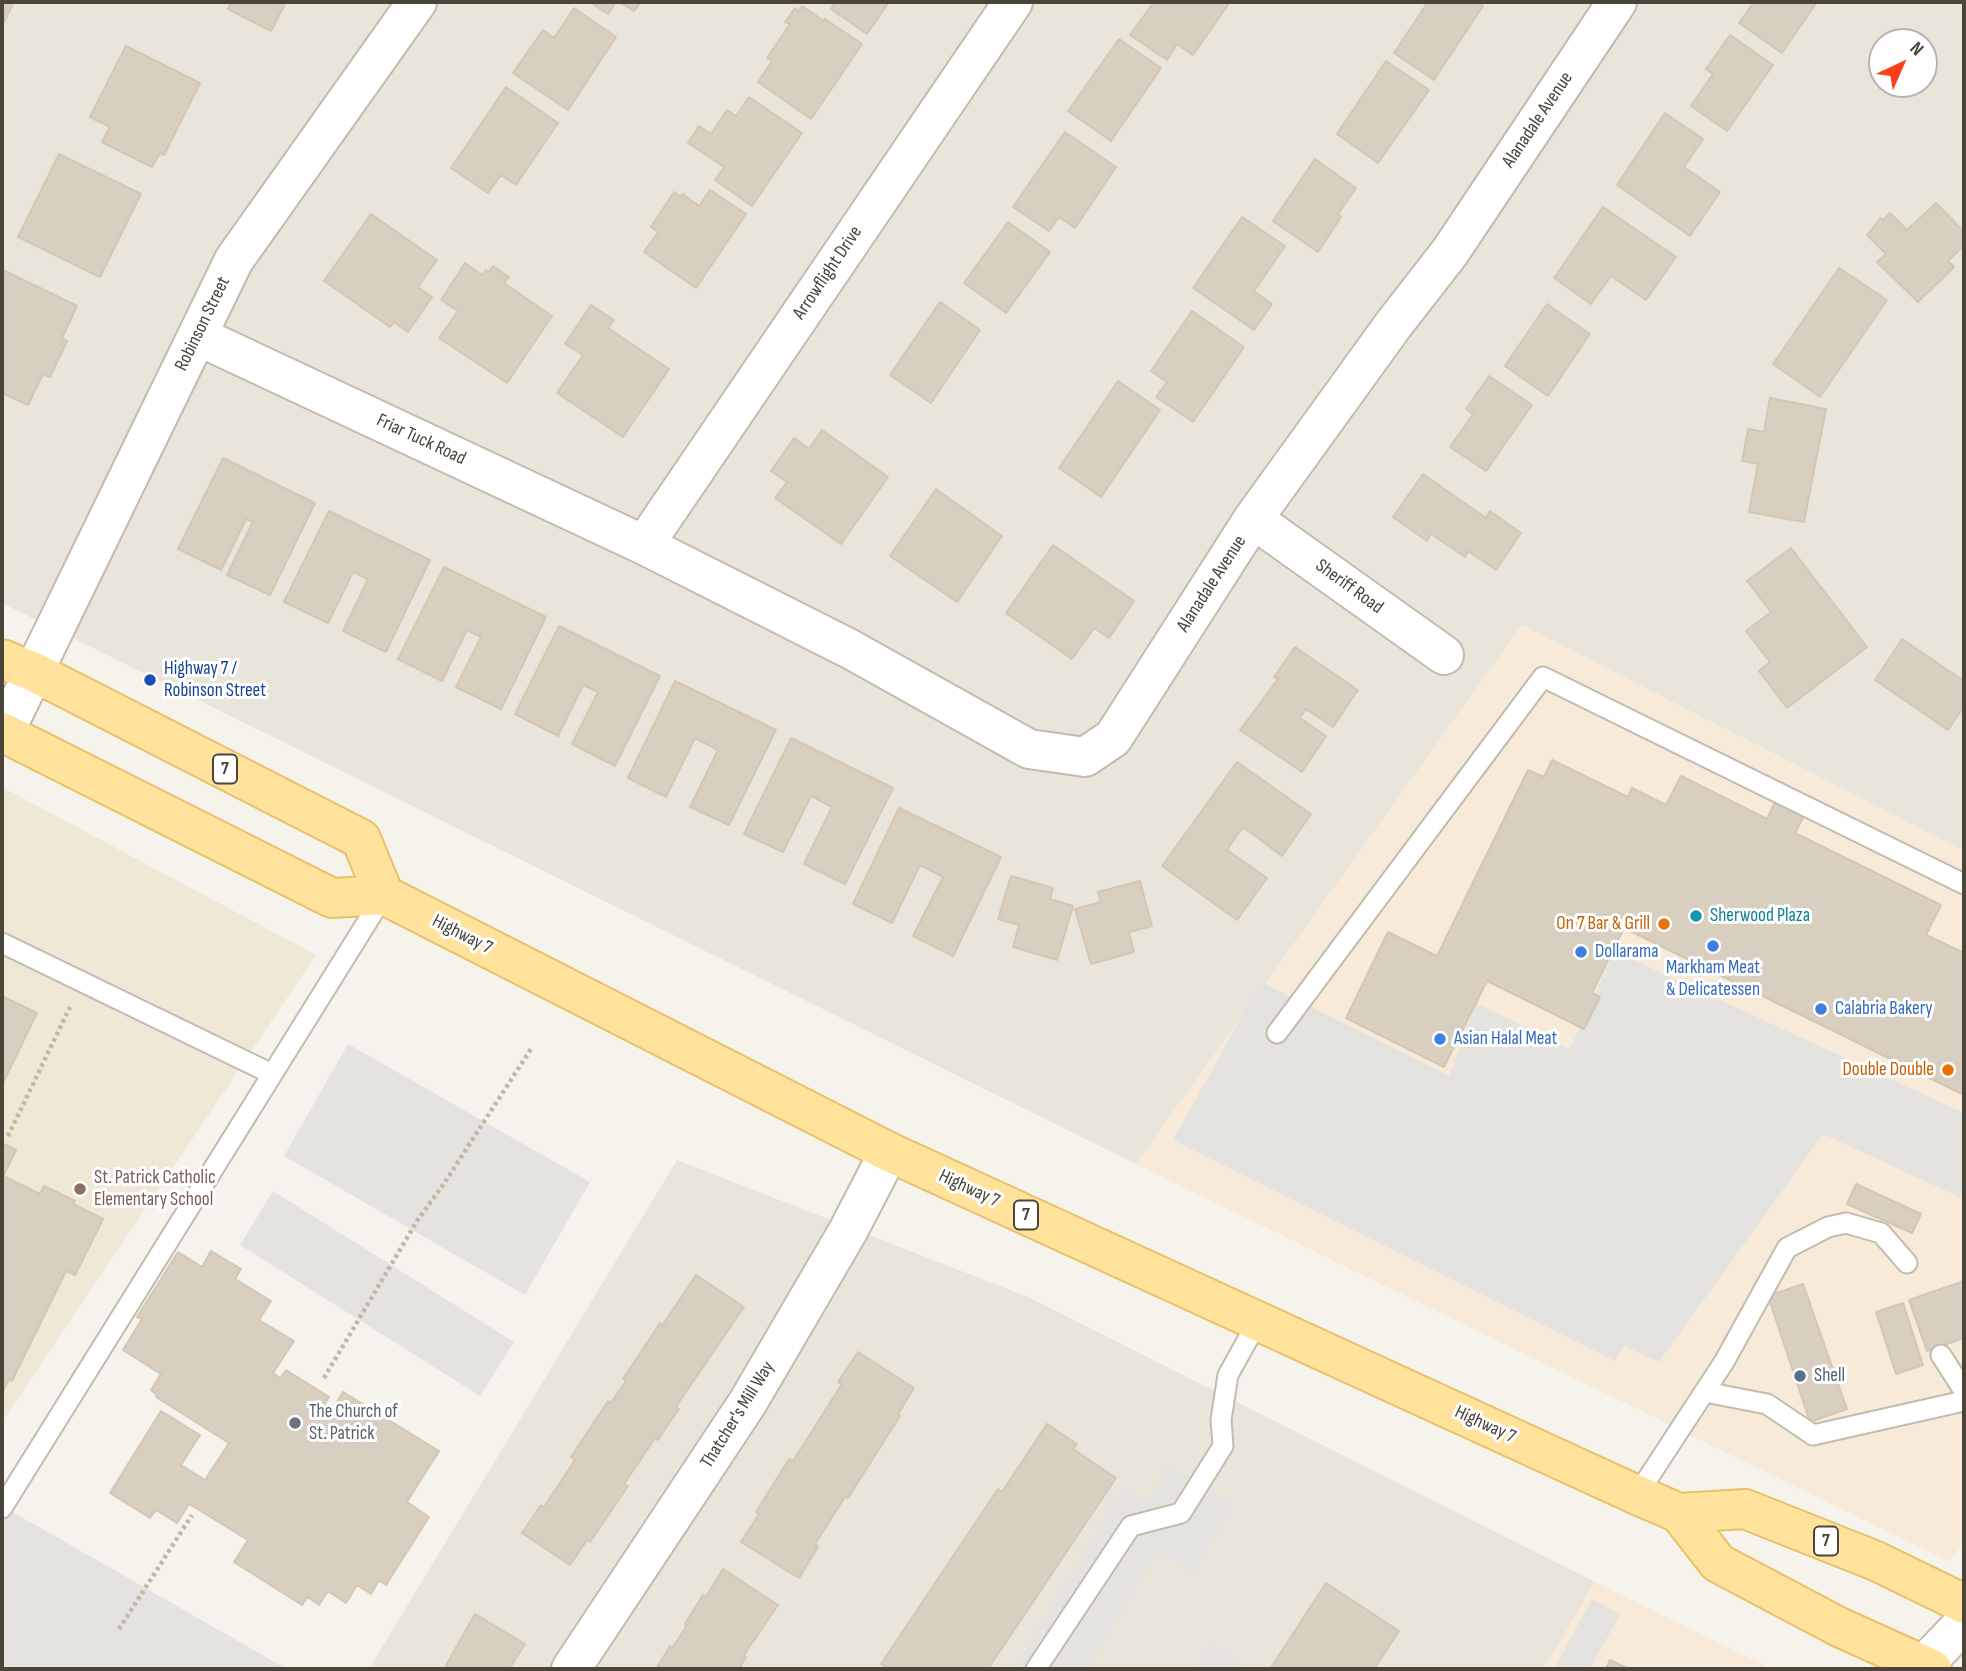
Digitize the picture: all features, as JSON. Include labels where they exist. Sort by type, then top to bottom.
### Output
[{"type":"main road","name":"7","points":[[18,666],[360,839],[384,895]]},
{"type":"main road","points":[[3,734],[332,898],[384,895]]},
{"type":"main road","name":"Highway 7","points":[[384,895],[888,1152],[1637,1495],[1679,1513],[1745,1509],[1876,1560],[1964,1604]]},
{"type":"main road","name":"Highway 7","points":[[1679,1513],[1718,1563],[1839,1627],[1925,1668]]},
{"type":"street","name":"Robinson Street","points":[[3,734],[18,666],[198,336],[234,260],[417,2]]},
{"type":"street","name":"Arrowflight Drive","points":[[644,545],[1013,2]]},
{"type":"street","name":"Alanadale Avenue","points":[[644,545],[850,649],[1029,749],[1085,757],[1113,737],[1254,519],[1394,324],[1450,253],[1618,2]]},
{"type":"street","name":"Friar Tuck Road","points":[[198,336],[644,545]]},
{"type":"street","name":"Sheriff Road","points":[[1254,519],[1444,655]]},
{"type":"street","name":"Thatcher's Mill Way","points":[[571,1669],[748,1402],[848,1231],[888,1152]]},
{"type":"street","points":[[1925,1668],[1964,1623]]},
{"type":"lane","points":[[1277,1032],[1544,677],[1964,884]]},
{"type":"lane","points":[[2,1508],[384,895]]},
{"type":"lane","points":[[2,943],[272,1074]]},
{"type":"lane","points":[[1637,1495],[1724,1363],[1787,1248],[1828,1227],[1846,1223],[1881,1234],[1907,1263]]},
{"type":"lane","points":[[1035,1669],[1131,1526],[1181,1513],[1223,1446],[1221,1420],[1228,1375],[1258,1321]]},
{"type":"lane","points":[[1941,1355],[1964,1391]]},
{"type":"lane","points":[[1705,1392],[1767,1404],[1813,1435],[1964,1401]]},
{"type":"path","points":[[8,1136],[82,981]]},
{"type":"path","points":[[324,1378],[417,1221],[531,1049]]},
{"type":"path","points":[[120,1629],[192,1515]]},
{"type":"shaded area","points":[[2,2],[1964,2],[1964,851],[1522,625],[1136,1164],[2,603]]},
{"type":"shaded area","points":[[1522,625],[1964,851],[1964,1542],[1950,1562],[1136,1164]]},
{"type":"shaded area","name":"St. Patrick Catholic Elementary School","points":[[2,787],[316,955],[2,1422]]},
{"type":"shaded area","points":[[1614,951],[1964,1113],[1964,1199],[1823,1134],[1659,1362],[1624,1346],[1615,1361],[1173,1140],[1261,982],[1449,1076],[1476,1003],[1570,1049]]},
{"type":"shaded area","points":[[348,1044],[590,1182],[525,1295],[284,1156]]},
{"type":"shaded area","points":[[677,1160],[1028,1297],[1595,1582],[1544,1669],[369,1669]]},
{"type":"shaded area","points":[[273,1191],[514,1342],[480,1396],[240,1245]]},
{"type":"shaded area","points":[[1169,1465],[1234,1505],[1193,1572],[1158,1551],[1087,1669],[1014,1669],[1124,1487],[1147,1500]]},
{"type":"shaded area","points":[[2,1506],[287,1669],[2,1669]]},
{"type":"shaded area","points":[[1595,1582],[1772,1669],[1544,1669]]},
{"type":"shaded area","points":[[1592,1599],[1620,1614],[1590,1669],[1554,1669]]},
{"type":"shaded area","points":[[1211,1643],[1240,1663],[1236,1669],[1195,1669]]},
{"type":"building","points":[[2,2],[14,2],[2,26]]},
{"type":"building","points":[[231,2],[286,2],[271,31],[228,9]]},
{"type":"building","points":[[590,2],[616,2],[608,14]]},
{"type":"building","points":[[619,2],[641,2],[634,11]]},
{"type":"building","points":[[835,2],[889,2],[867,34],[831,9]]},
{"type":"building","points":[[1154,2],[1230,2],[1193,55],[1177,44],[1167,60],[1130,35]]},
{"type":"building","points":[[1428,2],[1476,2],[1483,6],[1434,80],[1394,53]]},
{"type":"building","points":[[1754,2],[1817,2],[1782,53],[1739,23]]},
{"type":"building","points":[[802,6],[862,44],[811,119],[758,82],[772,61],[767,58],[790,24],[785,22],[795,8],[798,11]]},
{"type":"building","points":[[574,8],[616,37],[568,110],[513,73],[543,30],[554,38]]},
{"type":"building","points":[[1730,35],[1773,65],[1727,131],[1691,106],[1713,74],[1706,69]]},
{"type":"building","points":[[1119,39],[1161,68],[1111,141],[1068,111]]},
{"type":"building","points":[[126,46],[200,83],[164,155],[160,153],[152,167],[102,142],[110,127],[90,117]]},
{"type":"building","points":[[1386,61],[1429,90],[1378,163],[1337,134]]},
{"type":"building","points":[[506,87],[558,123],[516,185],[501,175],[488,193],[451,168]]},
{"type":"building","points":[[749,97],[802,133],[752,206],[715,180],[724,167],[688,143],[699,126],[711,134],[727,110],[736,116]]},
{"type":"building","points":[[1665,113],[1703,139],[1684,167],[1720,192],[1690,236],[1617,185]]},
{"type":"building","points":[[1065,132],[1116,167],[1075,228],[1059,217],[1049,231],[1013,207]]},
{"type":"building","points":[[59,154],[141,194],[100,277],[18,237]]},
{"type":"building","points":[[1315,159],[1356,188],[1338,214],[1341,217],[1318,252],[1273,221]]},
{"type":"building","points":[[710,190],[746,214],[696,288],[644,252],[658,232],[651,227],[674,192],[681,197],[683,194],[699,206]]},
{"type":"building","points":[[1936,203],[1964,232],[1964,245],[1948,261],[1954,267],[1918,302],[1877,262],[1886,254],[1867,235],[1881,218],[1883,220],[1890,213],[1907,230]]},
{"type":"building","points":[[1603,207],[1676,257],[1646,300],[1611,276],[1591,304],[1554,278]]},
{"type":"building","points":[[371,214],[437,260],[418,287],[432,297],[408,332],[394,322],[390,327],[324,281]]},
{"type":"building","points":[[1242,217],[1285,246],[1254,291],[1272,304],[1254,330],[1193,288]]},
{"type":"building","points":[[1008,222],[1050,252],[1006,313],[964,283]]},
{"type":"building","points":[[465,263],[482,275],[486,270],[489,272],[493,266],[509,277],[504,283],[552,316],[507,383],[439,338],[458,311],[441,300]]},
{"type":"building","points":[[1839,268],[1887,300],[1820,397],[1773,364]]},
{"type":"building","points":[[3,270],[77,306],[62,338],[67,341],[50,377],[43,374],[28,405],[2,393]]},
{"type":"building","points":[[940,302],[980,330],[931,403],[890,375]]},
{"type":"building","points":[[1547,304],[1590,334],[1548,396],[1505,366]]},
{"type":"building","points":[[591,305],[614,320],[608,328],[669,369],[623,437],[557,393],[583,355],[565,344]]},
{"type":"building","points":[[1192,311],[1244,347],[1193,422],[1156,397],[1167,382],[1151,371]]},
{"type":"building","points":[[1489,376],[1532,405],[1486,471],[1450,447],[1473,414],[1466,409]]},
{"type":"building","points":[[1118,381],[1160,410],[1101,497],[1059,468]]},
{"type":"building","points":[[1770,398],[1826,409],[1804,522],[1749,512],[1758,464],[1742,461],[1748,429],[1764,432]]},
{"type":"building","points":[[822,430],[888,477],[841,544],[775,498],[787,482],[771,471],[794,438],[809,449]]},
{"type":"building","points":[[223,458],[315,503],[270,595],[227,575],[253,522],[246,519],[221,570],[178,549]]},
{"type":"building","points":[[1423,474],[1486,518],[1490,511],[1521,533],[1496,570],[1468,551],[1465,557],[1431,534],[1427,541],[1393,517]]},
{"type":"building","points":[[936,489],[1002,536],[957,602],[890,556]]},
{"type":"building","points":[[329,511],[430,560],[386,652],[343,631],[368,579],[353,572],[328,623],[284,602]]},
{"type":"building","points":[[1053,545],[1134,601],[1109,638],[1094,628],[1072,659],[1006,613]]},
{"type":"building","points":[[1791,548],[1867,647],[1787,708],[1759,671],[1770,662],[1746,631],[1771,612],[1747,581]]},
{"type":"building","points":[[444,567],[546,617],[501,709],[456,687],[481,637],[467,630],[442,681],[398,659]]},
{"type":"building","points":[[559,626],[660,676],[615,766],[572,744],[598,692],[583,685],[558,736],[515,714]]},
{"type":"building","points":[[1902,639],[1964,681],[1964,706],[1948,730],[1875,680]]},
{"type":"building","points":[[1295,647],[1358,690],[1333,727],[1306,709],[1300,718],[1326,736],[1302,772],[1240,730],[1278,679],[1274,677]]},
{"type":"building","points":[[675,681],[776,730],[729,825],[690,807],[718,750],[695,738],[666,797],[628,778]]},
{"type":"building","points":[[791,738],[893,788],[845,884],[804,864],[832,807],[811,796],[783,852],[744,834]]},
{"type":"building","name":"Sherwood Plaza","points":[[1552,760],[1628,797],[1632,788],[1666,805],[1681,776],[1767,819],[1775,802],[1804,816],[1795,833],[1941,905],[1926,935],[1964,953],[1964,1095],[1624,928],[1592,993],[1600,997],[1584,1029],[1487,981],[1444,1067],[1346,1018],[1388,932],[1437,956],[1528,770],[1544,777]]},
{"type":"building","points":[[1237,762],[1311,814],[1282,856],[1243,827],[1235,838],[1227,850],[1267,878],[1237,920],[1162,866]]},
{"type":"building","points":[[899,808],[1001,857],[953,956],[913,936],[943,877],[920,865],[892,923],[853,904]]},
{"type":"building","points":[[1011,876],[1053,888],[1050,899],[1073,906],[1057,960],[1013,947],[1019,925],[998,919]]},
{"type":"building","points":[[1140,881],[1152,926],[1129,932],[1134,952],[1091,964],[1075,909],[1101,902],[1098,892]]},
{"type":"building","points":[[2,996],[37,1013],[2,1085]]},
{"type":"building","points":[[2,1143],[16,1150],[3,1176],[40,1194],[44,1186],[103,1219],[75,1275],[66,1271],[12,1381],[9,1379],[2,1393]]},
{"type":"building","points":[[1856,1184],[1921,1214],[1912,1233],[1847,1204]]},
{"type":"building","name":"The Church of St. Patrick","points":[[211,1251],[241,1269],[235,1279],[271,1301],[259,1320],[294,1341],[273,1373],[280,1378],[286,1370],[329,1397],[324,1405],[332,1410],[343,1392],[439,1451],[407,1502],[429,1517],[386,1585],[379,1580],[371,1594],[357,1585],[346,1603],[328,1591],[319,1605],[308,1597],[302,1605],[234,1562],[248,1540],[191,1505],[189,1504],[177,1523],[156,1510],[150,1518],[110,1493],[161,1411],[200,1435],[181,1465],[205,1480],[229,1443],[156,1397],[151,1390],[161,1374],[123,1350],[142,1319],[137,1317],[178,1252],[202,1267]]},
{"type":"building","points":[[696,1275],[744,1307],[681,1399],[676,1407],[679,1409],[658,1440],[655,1438],[624,1484],[628,1486],[590,1542],[587,1540],[570,1565],[522,1533],[541,1505],[544,1507],[575,1460],[571,1457],[608,1401],[611,1403],[626,1381],[623,1379],[660,1323],[662,1326]]},
{"type":"building","points":[[1964,1281],[1964,1338],[1927,1351],[1909,1300]]},
{"type":"building","points":[[1803,1284],[1847,1409],[1810,1422],[1768,1296]]},
{"type":"building","points":[[1903,1303],[1923,1365],[1896,1374],[1876,1312]]},
{"type":"building","points":[[858,1352],[914,1388],[898,1414],[900,1416],[848,1498],[845,1497],[815,1544],[818,1547],[799,1578],[741,1542],[789,1459],[793,1461],[842,1384],[838,1382]]},
{"type":"building","points":[[1047,1424],[1077,1444],[1073,1449],[1116,1478],[988,1669],[889,1669],[881,1664],[998,1489],[1002,1492]]},
{"type":"building","points":[[723,1569],[778,1605],[744,1655],[746,1657],[739,1669],[656,1669],[670,1646],[672,1648],[679,1638],[703,1595],[706,1597]]},
{"type":"building","points":[[1326,1583],[1399,1631],[1374,1669],[1270,1669]]},
{"type":"building","points":[[475,1614],[525,1644],[509,1669],[444,1669]]},
{"type":"building","points":[[1610,1660],[1612,1661],[1629,1669],[1606,1669]]},
{"type":"place","name":"Highway 7 / Robinson Street","points":[[150,680]]},
{"type":"place","name":"Sherwood Plaza","points":[[1696,916]]},
{"type":"place","name":"On 7 Bar & Grill","points":[[1664,924]]},
{"type":"place","name":"Markham Meat & Delicatessen","points":[[1713,946]]},
{"type":"place","name":"Dollarama","points":[[1581,952]]},
{"type":"place","name":"Calabria Bakery","points":[[1821,1009]]},
{"type":"place","name":"Asian Halal Meat","points":[[1440,1039]]},
{"type":"place","name":"Double Double","points":[[1948,1070]]},
{"type":"place","name":"St. Patrick Catholic Elementary School","points":[[80,1189]]},
{"type":"place","name":"Shell","points":[[1800,1376]]},
{"type":"place","name":"The Church of St. Patrick","points":[[295,1423]]}]
